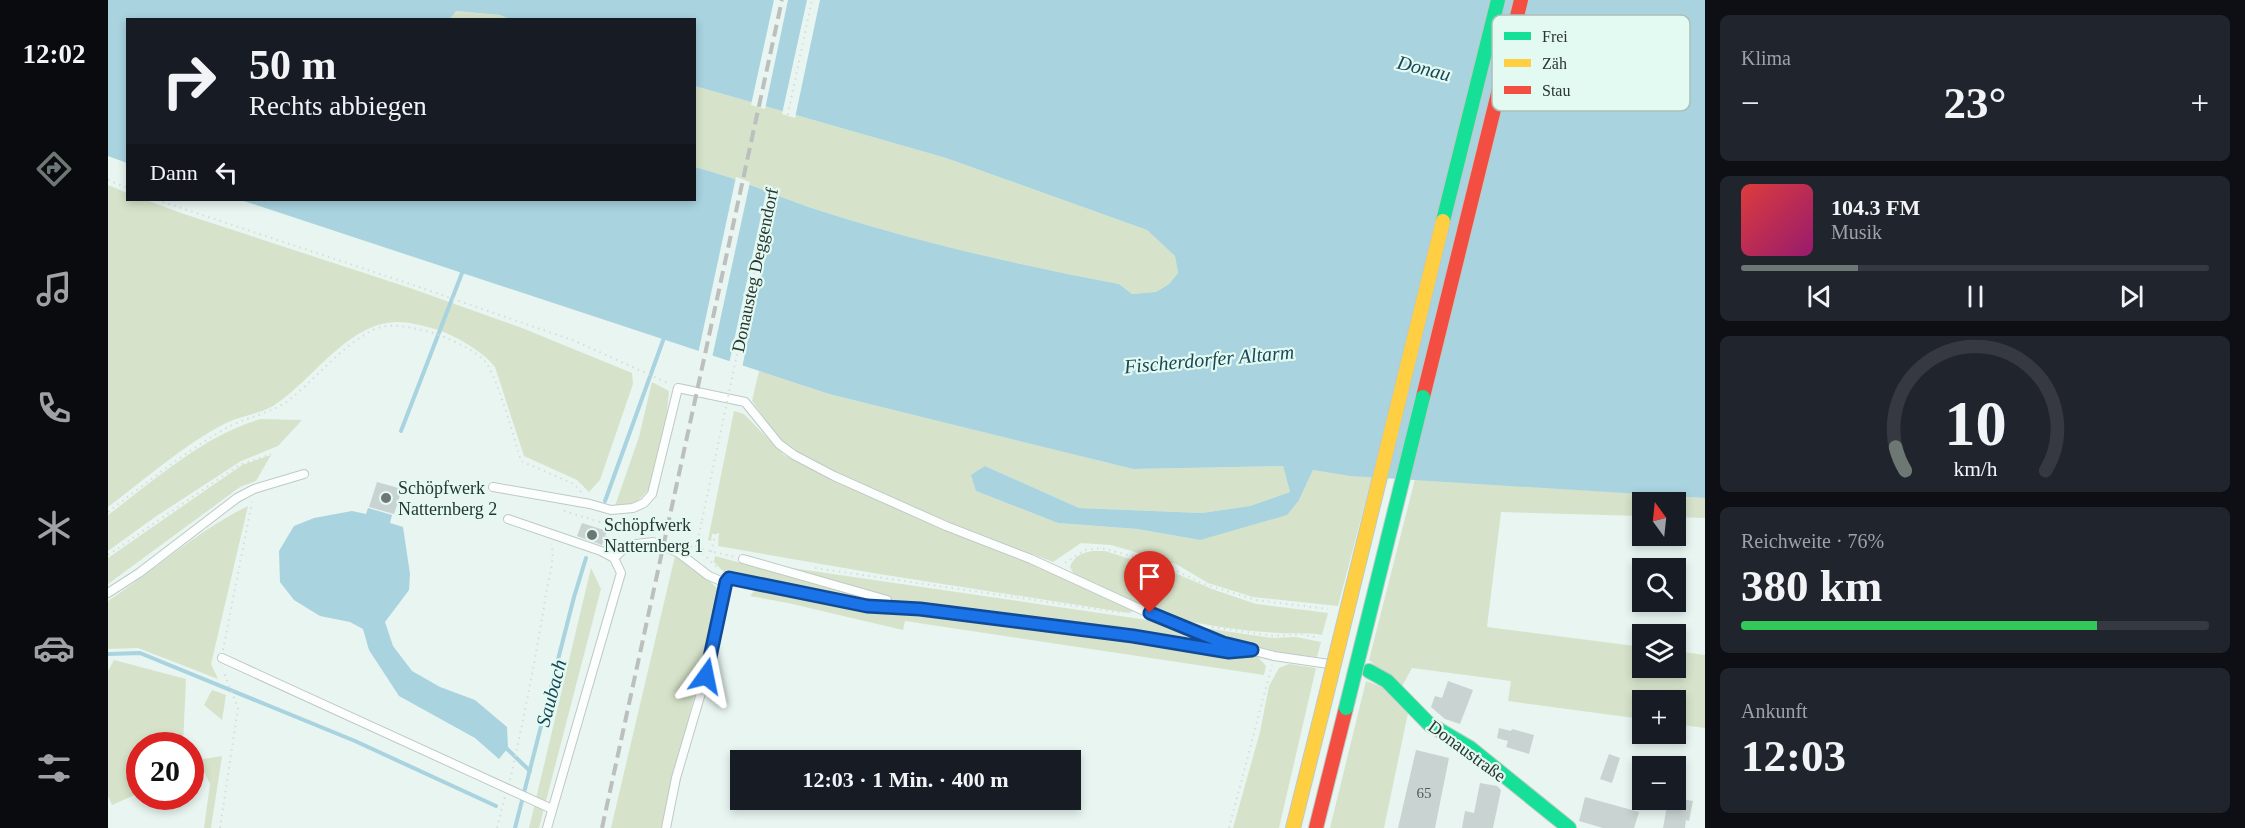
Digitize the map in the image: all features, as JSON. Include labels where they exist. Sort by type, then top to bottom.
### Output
[{"type":"main road","points":[[1494,15],[1498,0]]},
{"type":"main road","points":[[1517,15],[1521,0]]},
{"type":"main road","points":[[1293,828],[1492,24]]},
{"type":"main road","points":[[1316,828],[1494,111]]},
{"type":"main road","name":"Donaustraße","points":[[1369,671],[1387,681],[1429,724],[1470,748],[1569,828]]},
{"type":"lane","points":[[493,487],[611,510],[633,508],[644,503],[652,494],[678,388],[746,402],[778,444],[794,456],[946,526],[1031,559],[1166,621],[1223,643],[1274,656],[1369,671]]},
{"type":"lane","points":[[108,593],[139,573],[237,498],[255,489],[304,474]]},
{"type":"lane","points":[[508,519],[573,542],[602,548],[614,558],[621,573],[547,828]]},
{"type":"lane","points":[[614,558],[628,545],[653,542],[680,553],[710,576],[726,582]]},
{"type":"lane","points":[[742,558],[797,576],[887,600],[883,608]]},
{"type":"lane","points":[[666,828],[676,778],[706,676],[726,582],[729,578],[867,606],[920,609],[1133,636],[1229,652],[1252,650]]},
{"type":"lane","points":[[222,658],[552,809]]},
{"type":"path","name":"Donausteg Deggendorf","points":[[696,547],[812,0]]},
{"type":"path","points":[[108,180],[126,187]]},
{"type":"path","points":[[160,201],[575,341],[678,388]]},
{"type":"path","points":[[108,512],[189,450],[225,428],[269,412],[289,400],[321,370],[374,329],[399,325],[428,331],[452,341],[484,360],[493,375],[521,461],[574,484],[584,495],[587,504]]},
{"type":"path","points":[[711,552],[734,460],[736,435],[744,418],[753,411]]},
{"type":"path","points":[[108,555],[239,465],[271,454]]},
{"type":"path","points":[[220,828],[238,708],[221,664],[255,489]]},
{"type":"path","points":[[1483,633],[1495,509],[1632,512]]},
{"type":"path","points":[[563,510],[644,535]]},
{"type":"path","points":[[1686,513],[1705,514]]},
{"type":"path","points":[[602,548],[610,526]]},
{"type":"path","points":[[497,828],[531,685],[553,548],[547,533]]},
{"type":"path","points":[[685,545],[742,558]]},
{"type":"path","points":[[696,547],[712,563]]},
{"type":"path","points":[[811,568],[1125,614]]},
{"type":"path","points":[[1208,627],[1273,636],[1301,634]]},
{"type":"path","points":[[1382,650],[1705,696]]},
{"type":"path","points":[[1228,828],[1274,656]]},
{"type":"path","points":[[1686,658],[1705,661]]},
{"type":"path","points":[[1391,666],[1411,666],[1444,659]]},
{"type":"green space","points":[[456,11],[509,18],[451,18]]},
{"type":"green space","points":[[696,86],[946,158],[1147,230],[1175,256],[1178,273],[1169,284],[1156,292],[1132,294],[1119,284],[897,234],[808,207],[696,167]]},
{"type":"green space","points":[[108,185],[126,193],[126,201],[149,201],[410,288],[522,328],[632,373],[633,384],[600,480],[589,492],[577,480],[524,456],[495,367],[490,361],[468,344],[435,329],[399,322],[381,324],[363,331],[347,342],[273,406],[226,423],[210,432],[108,507]]},
{"type":"green space","points":[[759,371],[829,394],[1133,469],[1283,466],[1290,492],[1250,506],[1202,513],[1079,508],[985,466],[976,491],[1058,523],[1137,529],[1200,540],[1299,500],[1313,470],[1372,477],[1338,606],[1253,597],[1208,583],[1176,564],[1111,545],[1081,543],[1053,562],[916,509],[806,460],[779,439],[752,401]]},
{"type":"green space","points":[[652,382],[669,391],[665,432],[650,488],[636,503],[615,506],[639,437]]},
{"type":"green space","points":[[734,411],[744,414],[784,455],[908,513],[1020,559],[1134,611],[1129,613],[879,574],[718,546],[719,533],[712,534],[711,541],[708,540]]},
{"type":"green space","points":[[261,419],[302,420],[278,446],[241,461],[155,517],[108,551],[108,515],[200,447],[240,426]]},
{"type":"green space","points":[[271,455],[256,481],[240,487],[108,584],[108,558],[242,465]]},
{"type":"green space","points":[[1415,479],[1632,493],[1632,516],[1501,512],[1487,627],[1632,646],[1632,678],[1686,678],[1686,652],[1705,655],[1705,728],[1686,725],[1686,690],[1632,690],[1632,718],[1508,701],[1511,681],[1412,668],[1401,688],[1369,660]]},
{"type":"green space","points":[[1686,497],[1705,498],[1705,518],[1686,517]]},
{"type":"green space","points":[[248,506],[211,664],[218,679],[138,648],[108,649],[108,601],[211,527]]},
{"type":"green space","points":[[1105,551],[1175,573],[1256,604],[1328,613],[1322,635],[1231,628],[1181,620],[1155,613],[1075,576],[1070,567],[1074,560],[1082,554]]},
{"type":"green space","points":[[675,556],[721,589],[661,828],[611,828]]},
{"type":"green space","points":[[715,556],[879,602],[876,604],[807,592],[727,575],[714,562]]},
{"type":"green space","points":[[778,566],[1154,621],[1228,647],[944,609],[893,600],[777,568]]},
{"type":"green space","points":[[591,568],[601,589],[539,828],[529,828]]},
{"type":"green space","points":[[756,589],[856,608],[908,613],[914,611],[1130,639],[1228,656],[1257,656],[1266,666],[1264,675],[905,621],[903,630],[750,596]]},
{"type":"green space","points":[[1198,627],[1272,638],[1296,637],[1321,642],[1317,657],[1241,643]]},
{"type":"green space","points":[[114,660],[186,679],[184,732],[126,732],[126,799],[112,805],[108,796],[108,671]]},
{"type":"green space","points":[[1289,664],[1316,668],[1279,828],[1233,828],[1260,732],[1269,686],[1279,668]]},
{"type":"green space","points":[[1366,681],[1387,689],[1408,713],[1384,828],[1330,828]]},
{"type":"green space","points":[[212,690],[226,695],[222,720],[204,705]]},
{"type":"green space","points":[[222,756],[211,828],[204,828],[210,784],[204,772],[204,759]]},
{"type":"water","points":[[108,0],[1705,0],[1705,498],[1686,497],[1686,492],[1632,493],[1351,476],[1313,470],[1299,500],[1287,515],[1200,540],[1137,529],[1058,523],[976,491],[971,475],[985,466],[1079,508],[1202,513],[1250,506],[1290,492],[1283,466],[1133,469],[829,394],[244,201],[696,201],[696,167],[808,207],[897,234],[1119,284],[1132,294],[1156,292],[1169,284],[1178,273],[1175,256],[1147,230],[946,158],[696,86],[696,18],[507,18],[500,15],[456,11],[451,18],[126,18],[126,163],[108,156]]},
{"type":"water","points":[[368,508],[392,515],[390,523],[403,527],[410,574],[409,590],[385,622],[393,646],[412,671],[440,687],[475,700],[507,727],[508,748],[499,759],[475,738],[399,696],[369,650],[363,629],[350,622],[320,616],[294,600],[280,582],[279,551],[294,526],[314,518],[352,511],[366,514]]},
{"type":"pier","points":[[774,0],[788,0],[765,109],[751,105]]},
{"type":"pier","points":[[807,0],[820,0],[795,118],[782,114]]},
{"type":"pier","points":[[736,177],[750,182],[712,358],[698,354]]},
{"type":"pier","points":[[767,188],[779,193],[742,368],[729,364]]},
{"type":"building","name":"Schöpfwerk Natternberg 2","points":[[377,482],[402,489],[394,514],[369,507]]},
{"type":"building","name":"Schöpfwerk Natternberg 1","points":[[582,523],[607,531],[602,545],[577,536]]},
{"type":"building","points":[[1448,681],[1473,690],[1460,724],[1445,719],[1431,707],[1435,696],[1442,698]]},
{"type":"building","points":[[1499,728],[1534,735],[1529,754],[1506,747],[1508,741],[1497,738]]},
{"type":"building","points":[[1416,750],[1449,758],[1435,828],[1398,828]]},
{"type":"building","points":[[1609,754],[1620,758],[1612,783],[1600,779]]},
{"type":"building","points":[[1480,783],[1497,786],[1501,790],[1493,828],[1462,828],[1465,811],[1474,813]]},
{"type":"building","points":[[1585,797],[1639,812],[1634,828],[1603,828],[1579,821]]},
{"type":"building","points":[[1686,800],[1693,801],[1689,821],[1686,820],[1685,828],[1663,828],[1666,810],[1686,810]]},
{"type":"waterway","points":[[401,431],[465,270]]},
{"type":"waterway","points":[[605,501],[665,335]]},
{"type":"waterway","name":"Saubach","points":[[515,828],[586,558]]},
{"type":"waterway","points":[[108,654],[140,653],[355,741],[496,806]]},
{"type":"waterway","points":[[504,746],[530,771]]},
{"type":"railway","points":[[602,828],[782,0]]},
{"type":"traffic: fast","points":[[1494,15],[1498,0]]},
{"type":"traffic: fast","points":[[1443,221],[1492,24]]},
{"type":"traffic: fast","points":[[1346,708],[1423,397]]},
{"type":"traffic: fast","points":[[1369,671],[1387,681],[1429,724],[1470,748],[1569,828]]},
{"type":"traffic: slow","points":[[1324,704],[1443,221]]},
{"type":"traffic: slow","points":[[1293,828],[1324,704]]},
{"type":"traffic: jam","points":[[1517,15],[1521,0]]},
{"type":"traffic: jam","points":[[1423,397],[1494,111]]},
{"type":"traffic: jam","points":[[1316,828],[1346,708]]},
{"type":"place","name":"Schöpfwerk Natternberg 2","points":[[386,498]]},
{"type":"place","name":"Schöpfwerk Natternberg 1","points":[[592,535]]},
{"type":"route","points":[[706,676],[726,582],[729,578],[867,606],[920,609],[1133,636],[1229,652],[1252,650],[1223,643],[1150,613]]},
{"type":"water label","name":"Donau","points":[[1424,68]]},
{"type":"water label","name":"Fischerdorfer Altarm","points":[[1209,359]]}]
